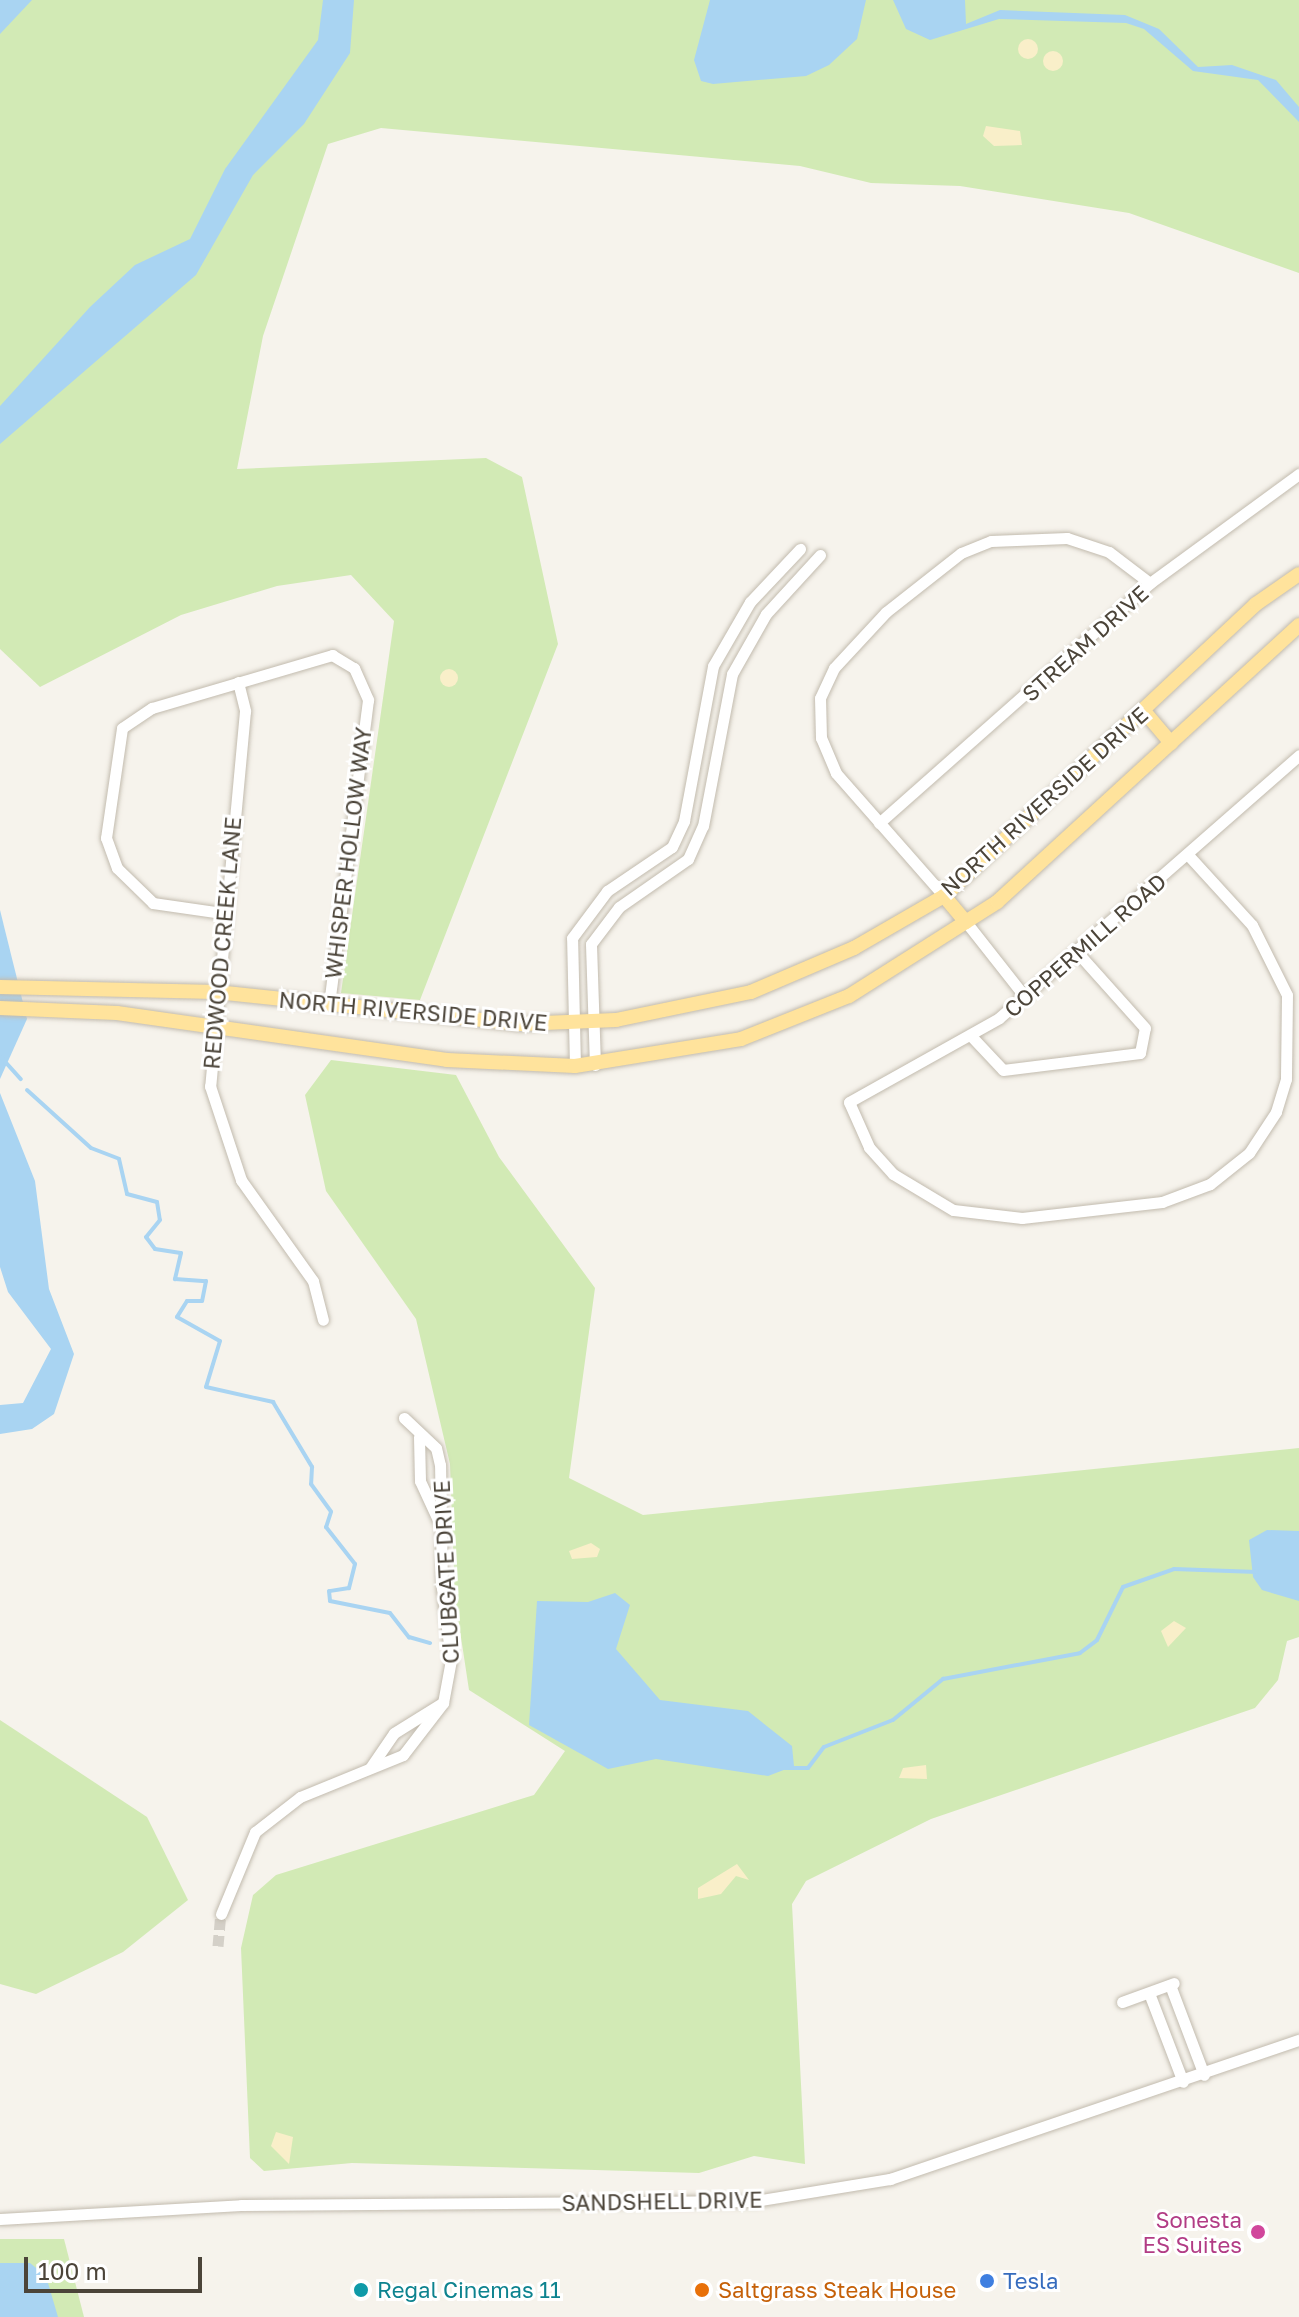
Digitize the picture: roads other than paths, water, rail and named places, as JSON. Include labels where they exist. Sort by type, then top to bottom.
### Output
[{"type":"main road","name":"NORTH RIVERSIDE DRIVE","points":[[0,987],[216,992],[329,1006],[572,1025],[672,1011],[790,979],[944,896],[1256,604],[1299,574]]},
{"type":"main road","name":"NORTH RIVERSIDE DRIVE","points":[[0,1008],[37,1006],[447,1060],[575,1066],[688,1051],[800,1018],[886,976],[966,922],[1171,743],[1299,625]]},
{"type":"main road","points":[[1144,711],[1171,743]]},
{"type":"main road","points":[[944,896],[966,922]]},
{"type":"street","name":"STREAM DRIVE","points":[[879,823],[1150,583],[1299,474]]},
{"type":"street","points":[[944,896],[836,773],[821,738],[820,698],[834,668],[886,612],[961,553],[1023,536],[1067,538],[1109,552],[1150,583]]},
{"type":"street","points":[[575,1066],[569,961],[584,914],[672,847],[684,821],[713,666],[750,602],[800,549]]},
{"type":"street","points":[[595,1065],[589,962],[600,926],[688,859],[703,826],[732,674],[766,614],[820,555]]},
{"type":"street","name":"WHISPER HOLLOW WAY","points":[[238,682],[332,655],[354,668],[368,700],[329,1006]]},
{"type":"street","points":[[222,913],[173,908],[136,894],[111,857],[107,817],[122,728],[152,708],[238,682]]},
{"type":"street","name":"REDWOOD CREEK LANE","points":[[238,682],[245,711],[211,1030],[210,1086],[223,1141],[241,1180],[313,1281],[323,1320]]},
{"type":"street","name":"COPPERMILL ROAD","points":[[1293,1079],[1259,1139],[1210,1184],[1162,1202],[1022,1218],[953,1210],[909,1187],[878,1160],[849,1102],[972,1037],[1025,997],[1189,856],[1299,755]]},
{"type":"street","points":[[1189,856],[1252,925],[1275,964],[1292,1029],[1293,1079]]},
{"type":"street","points":[[966,922],[1025,997]]},
{"type":"street","points":[[972,1037],[1003,1070],[1140,1053],[1145,1028],[1077,952]]},
{"type":"street","name":"CLUBGATE DRIVE","points":[[221,1914],[255,1832],[300,1797],[403,1755],[443,1703],[451,1660],[439,1522],[440,1465],[436,1448],[419,1437],[404,1418]]},
{"type":"street","points":[[419,1437],[420,1481],[439,1522]]},
{"type":"street","points":[[370,1768],[394,1733],[443,1703]]},
{"type":"street","points":[[1122,2002],[1173,1984],[1204,2075]]},
{"type":"street","points":[[1149,1993],[1183,2082]]},
{"type":"street","name":"SANDSHELL DRIVE","points":[[0,2219],[241,2205],[755,2201],[890,2179],[1204,2075],[1299,2040]]},
{"type":"water","points":[[0,0],[32,0],[0,34]]},
{"type":"water","points":[[323,0],[354,0],[350,53],[304,124],[253,175],[196,275],[0,444],[0,406],[90,307],[135,265],[190,239],[225,169],[318,40]]},
{"type":"water","points":[[710,0],[866,0],[857,39],[829,65],[806,76],[713,84],[701,81],[694,60]]},
{"type":"water","points":[[893,0],[965,0],[966,24],[1000,10],[1125,15],[1159,29],[1198,67],[1232,65],[1276,80],[1299,107],[1299,122],[1258,80],[1193,71],[1144,29],[1126,23],[999,19],[930,40],[906,29]]},
{"type":"water","points":[[0,910],[27,1019],[0,1079]]},
{"type":"water","points":[[0,1093],[35,1181],[49,1289],[74,1354],[54,1414],[32,1429],[0,1434],[0,1405],[23,1403],[51,1349],[8,1292],[0,1267]]},
{"type":"water","points":[[1267,1530],[1299,1531],[1299,1601],[1262,1590],[1253,1577],[1249,1540]]},
{"type":"water","points":[[615,1593],[630,1605],[616,1649],[660,1700],[748,1711],[792,1746],[794,1766],[768,1776],[656,1759],[608,1769],[529,1725],[537,1601],[588,1602]]},
{"type":"water","points":[[0,2263],[30,2263],[46,2276],[58,2317],[0,2317]]},
{"type":"waterway","points":[[0,1056],[21,1079]]},
{"type":"waterway","points":[[27,1090],[91,1148],[119,1159],[127,1194],[157,1202],[160,1220],[146,1237],[155,1249],[181,1253],[175,1279],[206,1281],[202,1301],[187,1301],[177,1317],[220,1341],[206,1387],[273,1402],[312,1467],[311,1484],[331,1512],[326,1527],[355,1564],[349,1588],[329,1591],[330,1601],[390,1613],[409,1637],[430,1643]]},
{"type":"waterway","points":[[785,1768],[808,1768],[824,1747],[893,1720],[943,1679],[1080,1653],[1097,1640],[1123,1587],[1174,1569],[1257,1572]]},
{"type":"tunnel","points":[[218,1946],[221,1914]]},
{"type":"place","name":"Sonesta ES Suites","points":[[1258,2232]]},
{"type":"place","name":"Tesla","points":[[987,2281]]},
{"type":"place","name":"Regal Cinemas 11","points":[[361,2290]]},
{"type":"place","name":"Saltgrass Steak House","points":[[702,2290]]}]
